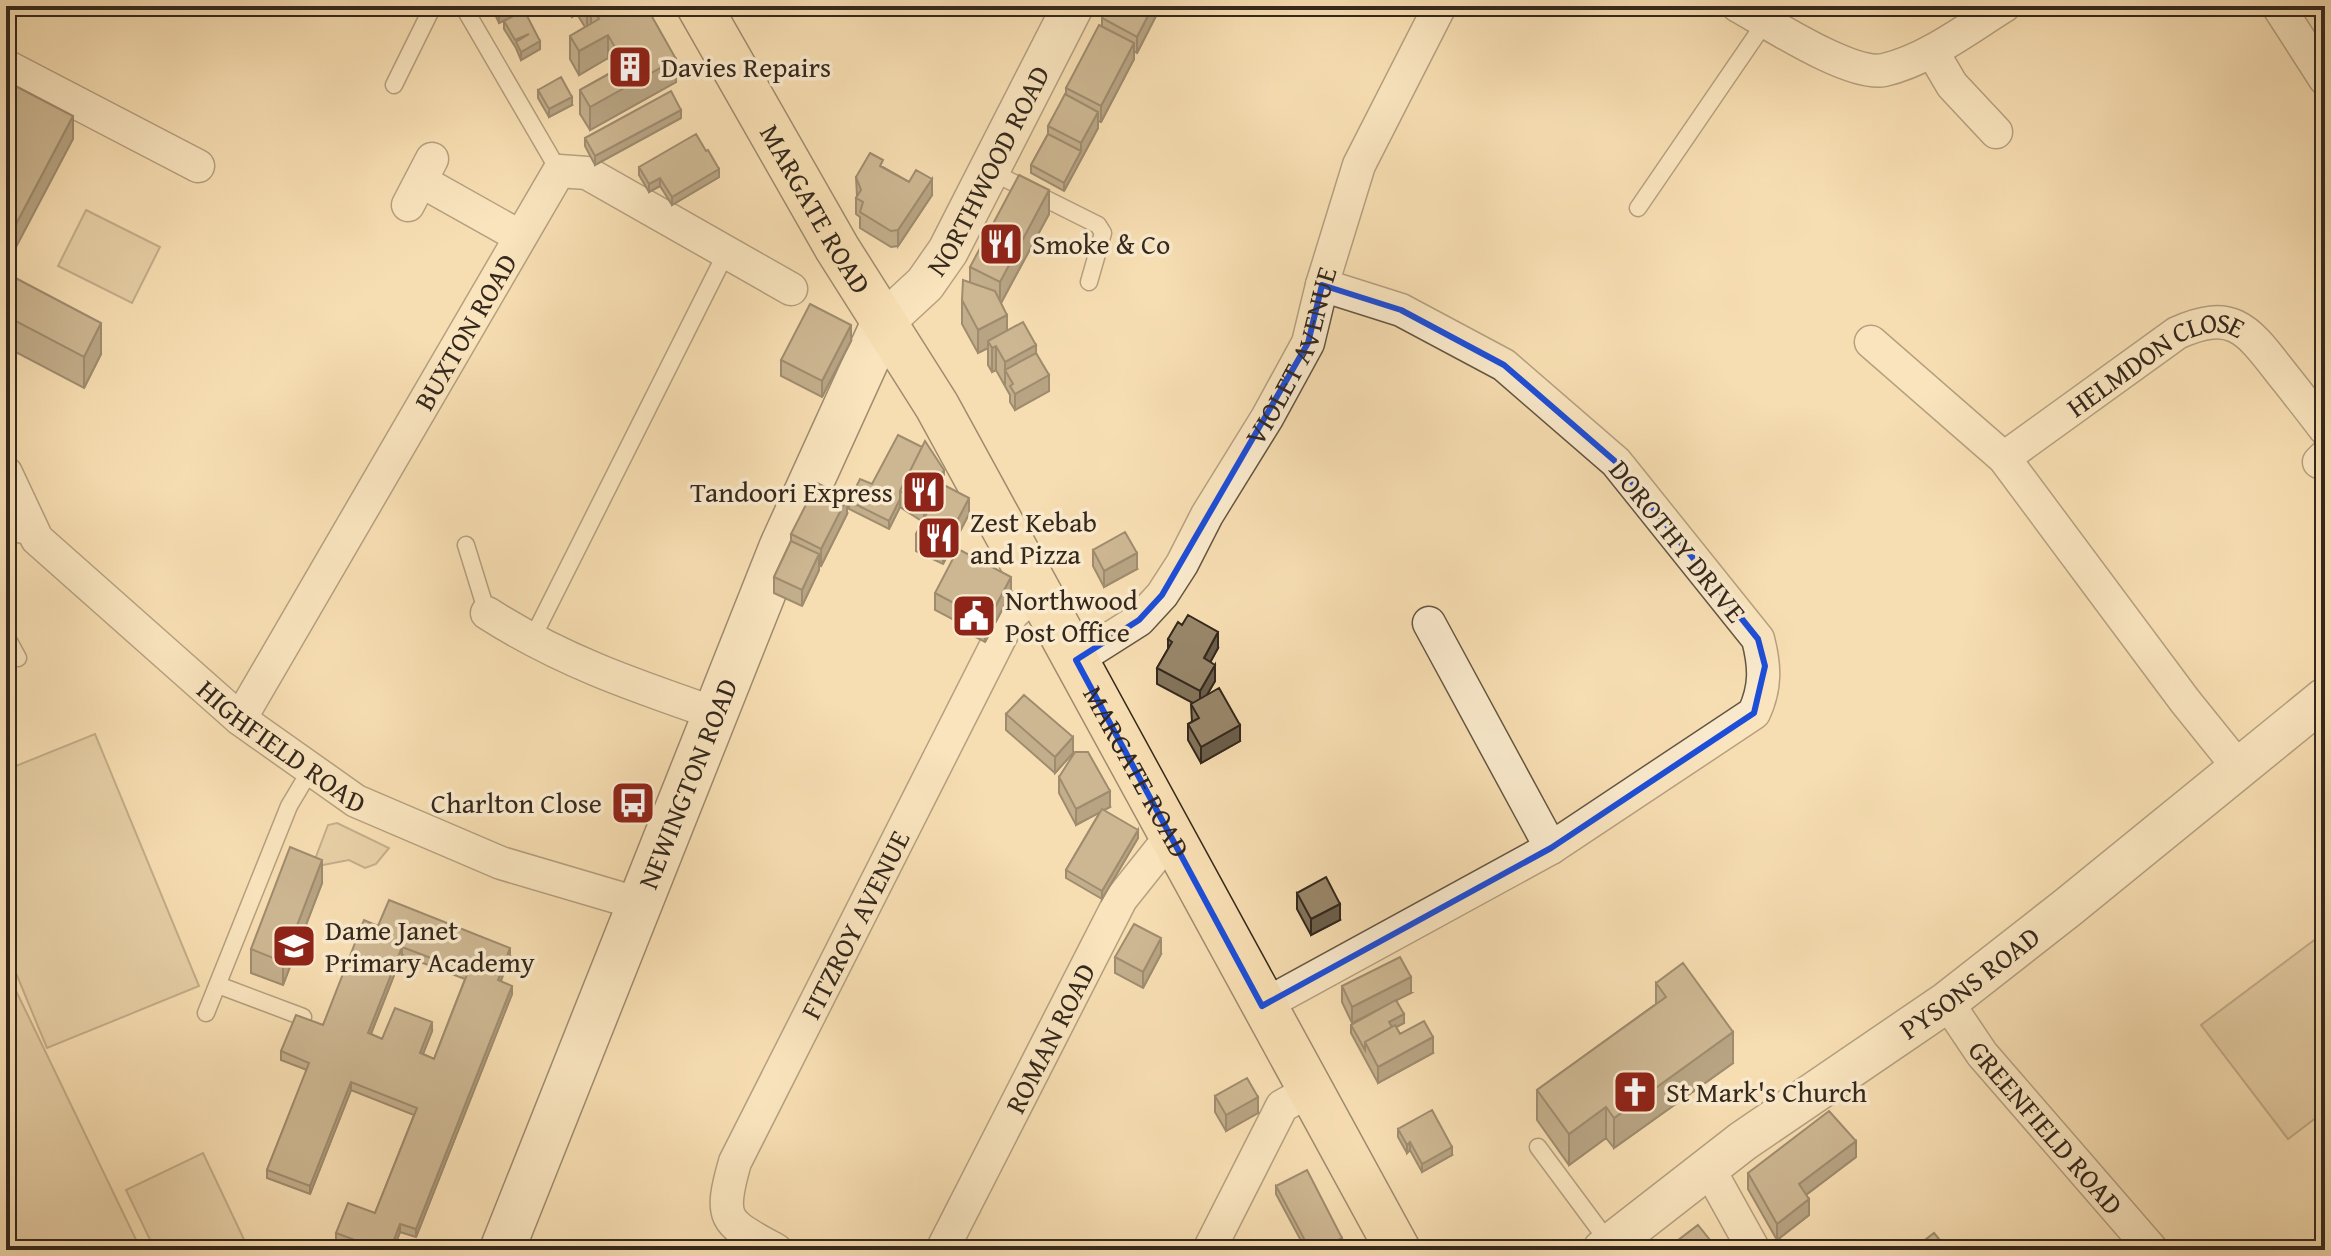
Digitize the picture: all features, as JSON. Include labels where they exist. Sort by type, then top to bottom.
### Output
[{"type":"main road","name":"MARGATE ROAD","points":[[699,6],[837,248],[937,406],[1398,1250]]},
{"type":"main road","name":"NEWINGTON ROAD","points":[[502,1250],[782,546],[884,322]]},
{"type":"street","name":"NORTHWOOD ROAD","points":[[884,322],[925,284],[940,262],[1073,6]]},
{"type":"street","name":"VIOLET AVENUE","points":[[1076,660],[1139,620],[1162,595],[1267,418],[1308,343],[1322,285],[1359,165],[1440,6]]},
{"type":"street","points":[[1752,13],[1836,59],[1860,69],[1882,70],[1932,51],[2004,6]]},
{"type":"street","points":[[2278,6],[2310,44],[2325,79]]},
{"type":"street","points":[[1932,51],[1952,85],[1996,131]]},
{"type":"street","points":[[6,66],[198,166]]},
{"type":"street","name":"BUXTON ROAD","points":[[240,719],[559,171]]},
{"type":"street","points":[[559,171],[587,173],[791,289]]},
{"type":"street","points":[[420,182],[519,236]]},
{"type":"street","name":"DOROTHY DRIVE","points":[[1262,1006],[1551,848],[1754,713],[1763,694],[1765,666],[1758,639],[1616,462],[1504,365],[1401,310],[1322,285]]},
{"type":"street","name":"HELMDON CLOSE","points":[[2004,458],[2177,333],[2200,323],[2219,322],[2238,326],[2255,338],[2325,429]]},
{"type":"street","points":[[1871,342],[2004,458],[2185,701],[2239,768]]},
{"type":"street","name":"HIGHFIELD ROAD","points":[[6,473],[37,539],[240,719],[356,801],[501,863],[640,904]]},
{"type":"street","name":"FITZROY AVENUE","points":[[776,1250],[736,1228],[728,1215],[726,1192],[735,1162],[1012,614],[1037,592]]},
{"type":"street","points":[[487,613],[531,641],[627,683],[714,713]]},
{"type":"street","points":[[1429,623],[1551,848]]},
{"type":"street","name":"PYSONS ROAD","points":[[1607,1247],[1754,1133],[1947,1002],[2325,698]]},
{"type":"street","name":"ROMAN ROAD","points":[[942,1250],[1121,899],[1172,835]]},
{"type":"street","name":"GREENFIELD ROAD","points":[[1947,1002],[1982,1054],[2152,1250]]},
{"type":"street","points":[[1209,1250],[1282,1106],[1311,1090]]},
{"type":"street","points":[[1709,1169],[1754,1250]]},
{"type":"lane","points":[[394,85],[433,6]]},
{"type":"lane","points":[[463,6],[559,171]]},
{"type":"lane","points":[[1638,208],[1752,13]]},
{"type":"lane","points":[[988,171],[1098,225],[1103,233],[1089,282]]},
{"type":"lane","points":[[531,641],[726,253]]},
{"type":"lane","points":[[6,531],[37,539]]},
{"type":"lane","points":[[466,545],[487,613]]},
{"type":"lane","points":[[6,636],[18,658]]},
{"type":"lane","points":[[206,1013],[289,806],[311,769]]},
{"type":"lane","points":[[218,985],[303,1017]]},
{"type":"lane","points":[[1538,1147],[1607,1247]]},
{"type":"highlighted area","points":[[1322,285],[1401,310],[1504,365],[1616,462],[1758,639],[1765,666],[1754,713],[1551,848],[1262,1006],[1076,660],[1139,620],[1162,595],[1308,343]]},
{"type":"shaded area","points":[[86,210],[160,247],[132,303],[58,266]]},
{"type":"shaded area","points":[[95,734],[199,986],[47,1048],[6,949],[6,770]]},
{"type":"shaded area","points":[[337,823],[389,848],[376,864],[365,868],[349,860],[323,865],[314,862],[328,825]]},
{"type":"shaded area","points":[[2325,932],[2325,1111],[2288,1139],[2201,1025]]},
{"type":"shaded area","points":[[6,970],[141,1250],[6,1250]]},
{"type":"shaded area","points":[[203,1153],[249,1250],[155,1250],[126,1190]]},
{"type":"building","points":[[495,6],[516,6],[499,15]]},
{"type":"building","points":[[592,6],[646,6],[676,59],[590,107],[580,90],[625,65],[608,35],[579,51],[570,36],[599,19]]},
{"type":"building","points":[[1108,6],[1153,6],[1137,37],[1102,18]]},
{"type":"building","points":[[524,10],[540,41],[521,52],[516,42],[529,34],[515,40],[504,21]]},
{"type":"building","points":[[1099,25],[1134,43],[1101,106],[1066,88]]},
{"type":"building","points":[[561,77],[572,97],[549,109],[538,90]]},
{"type":"building","points":[[6,81],[73,116],[6,243],[6,143],[10,134],[6,132]]},
{"type":"building","points":[[671,91],[681,110],[595,156],[585,138]]},
{"type":"building","points":[[1065,94],[1098,112],[1081,143],[1048,126]]},
{"type":"building","points":[[696,134],[719,169],[672,197],[660,178],[649,184],[639,167]]},
{"type":"building","points":[[1048,134],[1081,151],[1064,183],[1031,165]]},
{"type":"building","points":[[870,153],[883,160],[880,166],[909,182],[916,170],[932,179],[898,230],[891,231],[860,212],[863,202],[856,198],[861,190],[856,177]]},
{"type":"building","points":[[1019,175],[1049,190],[1000,282],[970,267]]},
{"type":"building","points":[[6,273],[101,323],[84,357],[6,316]]},
{"type":"building","points":[[963,280],[995,291],[1007,315],[978,330],[962,300]]},
{"type":"building","points":[[810,304],[851,325],[822,381],[781,360]]},
{"type":"building","points":[[1023,322],[1036,345],[1005,362],[996,346],[992,348],[988,341]]},
{"type":"building","points":[[1036,353],[1049,375],[1015,394],[1005,370]]},
{"type":"building","points":[[898,435],[922,447],[889,521],[849,501],[860,479],[872,484]]},
{"type":"building","points":[[925,441],[944,470],[924,507],[900,491]]},
{"type":"building","points":[[817,483],[847,498],[821,549],[791,534]]},
{"type":"building","points":[[942,484],[969,498],[943,548],[916,534]]},
{"type":"building","points":[[1125,532],[1137,553],[1104,571],[1093,550]]},
{"type":"building","points":[[791,541],[819,554],[802,590],[774,577]]},
{"type":"building","points":[[958,549],[1011,577],[985,626],[962,614],[965,609],[935,593]]},
{"type":"building","points":[[1188,615],[1218,632],[1204,658],[1215,665],[1200,691],[1157,668],[1172,642],[1168,639],[1178,622],[1182,625]]},
{"type":"building","points":[[1219,688],[1240,725],[1201,747],[1188,724],[1199,718],[1191,704]]},
{"type":"building","points":[[1024,695],[1073,737],[1055,757],[1006,714]]},
{"type":"building","points":[[1075,752],[1088,752],[1110,791],[1076,809],[1059,777]]},
{"type":"building","points":[[1102,809],[1138,830],[1102,891],[1066,870]]},
{"type":"building","points":[[290,847],[322,860],[283,962],[251,949]]},
{"type":"building","points":[[1326,877],[1340,904],[1311,919],[1297,893]]},
{"type":"building","points":[[389,900],[510,948],[498,980],[512,986],[416,1229],[400,1224],[390,1250],[381,1250],[336,1233],[348,1203],[375,1213],[417,1108],[351,1082],[310,1186],[267,1170],[309,1063],[281,1051],[296,1015],[323,1025],[364,920],[378,926]],"holes":[[[402,947],[468,972],[434,1059],[420,1053],[432,1022],[395,1008],[382,1039],[368,1033]]]},
{"type":"building","points":[[1134,924],[1161,938],[1143,972],[1115,957]]},
{"type":"building","points":[[1400,957],[1411,977],[1352,1007],[1342,986]]},
{"type":"building","points":[[1683,963],[1733,1032],[1614,1118],[1606,1107],[1569,1134],[1537,1090],[1666,997],[1656,983]]},
{"type":"building","points":[[1396,1000],[1404,1014],[1389,1022],[1392,1027],[1365,1042],[1365,1050],[1351,1025]]},
{"type":"building","points":[[1424,1021],[1433,1037],[1378,1067],[1365,1042],[1395,1025],[1400,1034]]},
{"type":"building","points":[[1247,1078],[1258,1097],[1226,1115],[1215,1096]]},
{"type":"building","points":[[1432,1110],[1452,1147],[1422,1164],[1410,1142],[1407,1145],[1398,1129]]},
{"type":"building","points":[[1829,1111],[1856,1141],[1799,1184],[1809,1199],[1777,1224],[1748,1173]]},
{"type":"building","points":[[1307,1170],[1342,1238],[1320,1250],[1310,1250],[1276,1186]]},
{"type":"building","points":[[1698,1225],[1718,1250],[1665,1250]]},
{"type":"building","points":[[1934,1233],[1948,1250],[1912,1250]]},
{"type":"building","points":[[1828,1240],[1836,1250],[1812,1250]]},
{"type":"place","name":"Davies Repairs","points":[[630,67]]},
{"type":"place","name":"Smoke & Co","points":[[1001,244]]},
{"type":"place","name":"Tandoori Express","points":[[924,492]]},
{"type":"place","name":"Zest Kebab and Pizza","points":[[939,538]]},
{"type":"place","name":"Northwood Post Office","points":[[974,616]]},
{"type":"place","name":"Charlton Close","points":[[633,803]]},
{"type":"place","name":"Dame Janet Primary Academy","points":[[294,946]]},
{"type":"place","name":"St Mark's Church","points":[[1635,1092]]}]
